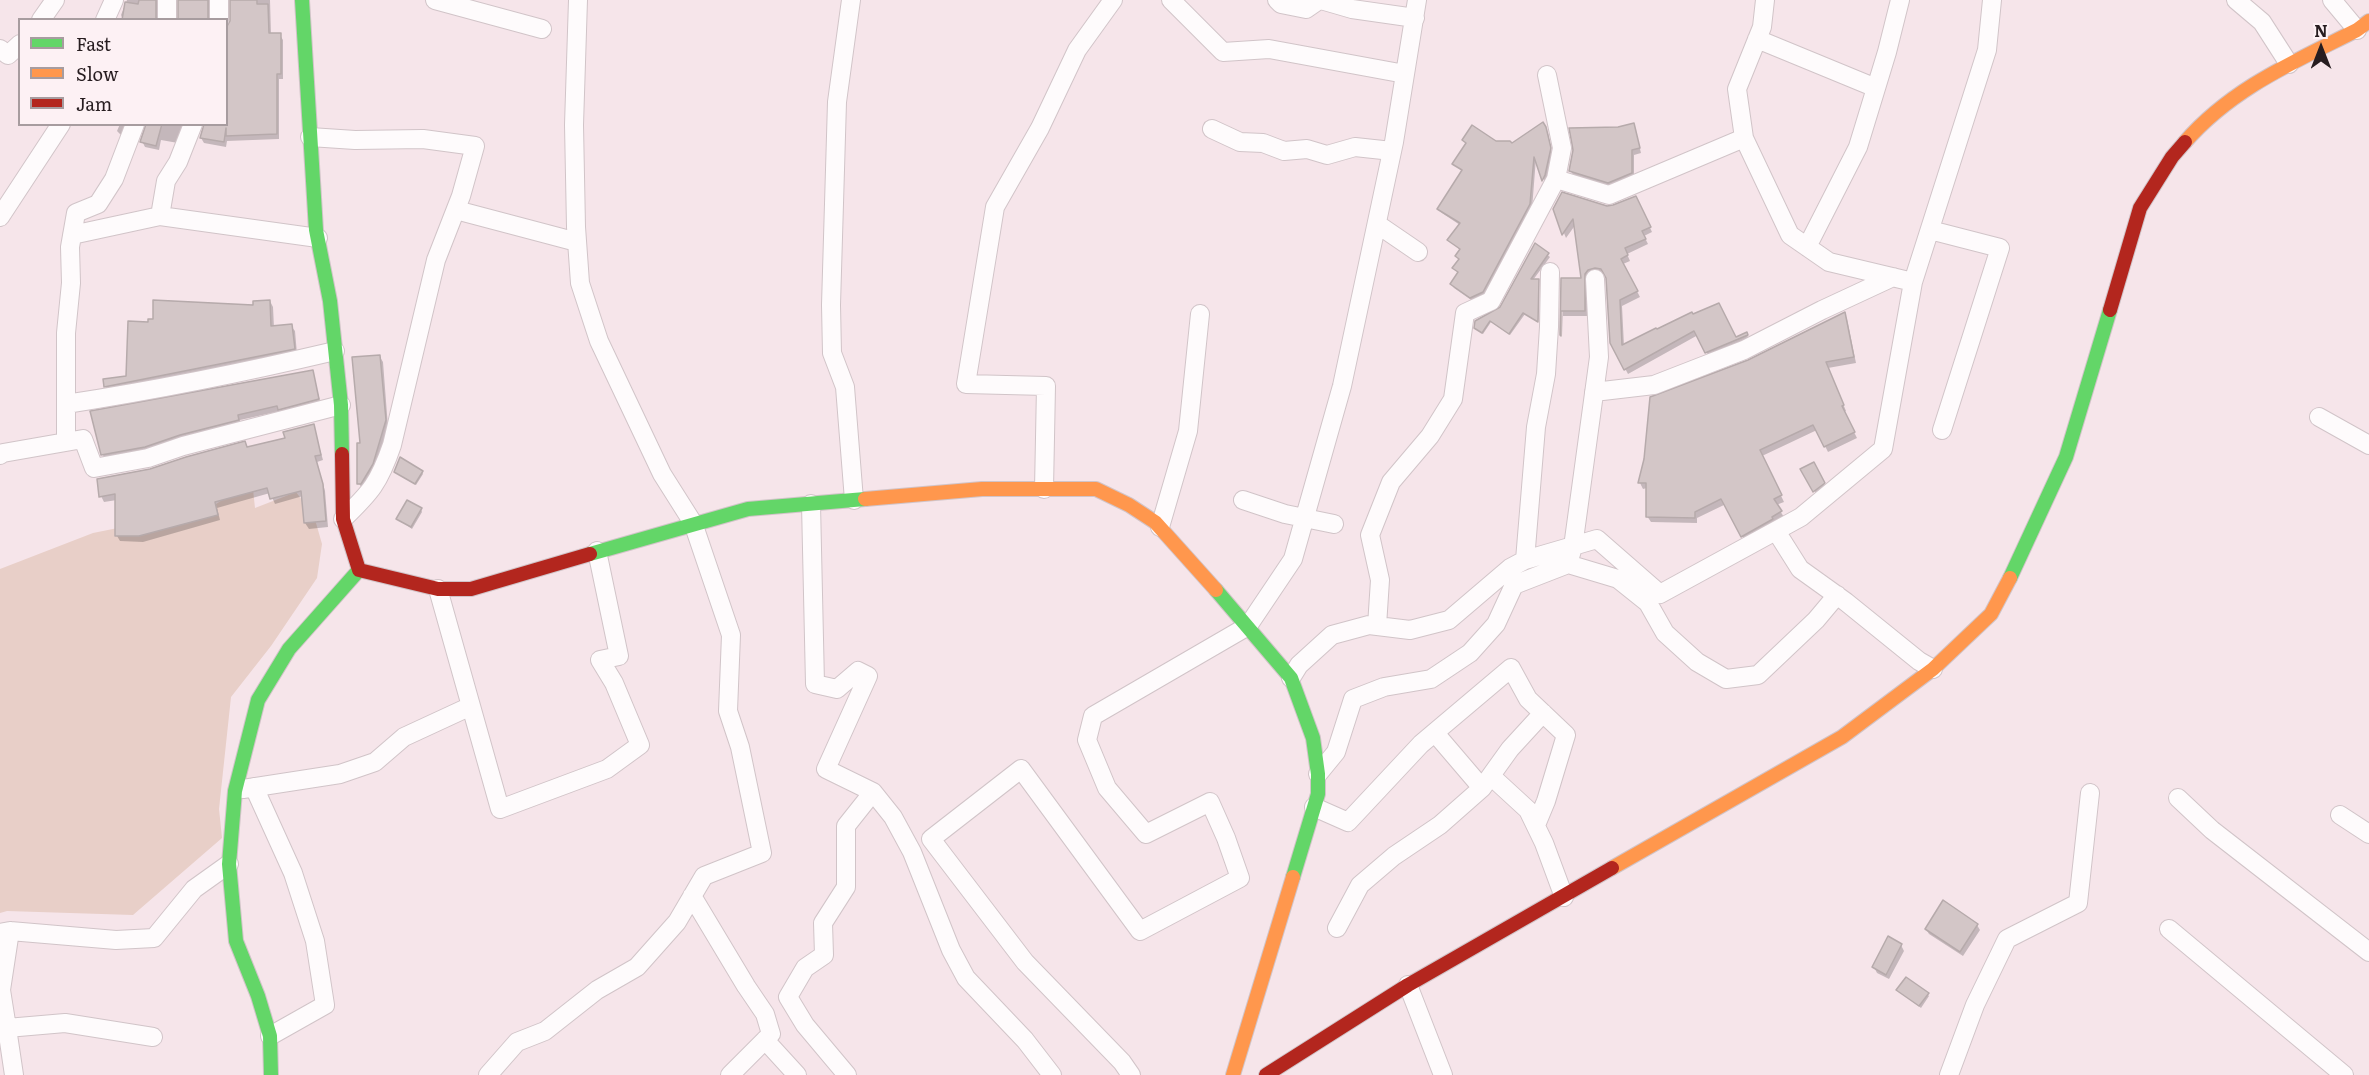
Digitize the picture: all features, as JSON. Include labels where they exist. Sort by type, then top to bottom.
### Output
[{"type":"street","points":[[42,18],[55,0]]},
{"type":"street","points":[[106,18],[114,0]]},
{"type":"street","points":[[167,0],[167,18]]},
{"type":"street","points":[[219,0],[219,18]]},
{"type":"street","points":[[302,0],[318,238],[330,301],[341,405],[343,519],[359,570]]},
{"type":"street","points":[[435,0],[542,29]]},
{"type":"street","points":[[488,1075],[517,1042],[545,1031],[597,990],[637,967],[677,922],[704,876],[762,853],[740,747],[728,711],[731,635],[693,523],[663,474],[599,341],[580,283],[574,125],[578,0]]},
{"type":"street","points":[[851,0],[837,102],[831,305],[832,353],[845,387],[854,500]]},
{"type":"street","points":[[1044,489],[1046,386],[966,384],[995,207],[1040,128],[1077,50],[1113,0]]},
{"type":"street","points":[[1171,0],[1189,7],[1223,52],[1269,49],[1405,74]]},
{"type":"street","points":[[1131,1075],[1122,1062],[1025,962],[931,839],[1021,769],[1140,931],[1240,879],[1226,838],[1210,802],[1146,834],[1107,788],[1087,740],[1093,716],[1248,626],[1293,559],[1342,386],[1392,151],[1416,9],[1352,9],[1320,0],[1306,9],[1281,4],[1277,0]]},
{"type":"street","points":[[1765,0],[1762,27],[1737,89],[1744,138],[1790,235],[1829,262],[1913,282]]},
{"type":"street","points":[[1807,247],[1858,147],[1900,0]]},
{"type":"street","points":[[1318,774],[1336,752],[1353,699],[1384,687],[1431,679],[1470,653],[1496,624],[1514,585],[1597,539],[1660,594],[1801,517],[1883,449],[1913,282],[1987,50],[1992,0]]},
{"type":"street","points":[[2236,0],[2262,22],[2289,64]]},
{"type":"street","points":[[1266,1075],[1408,985],[1842,737],[1933,669],[1991,614],[2026,547],[2066,457],[2140,208],[2172,157],[2205,119],[2253,83],[2363,25],[2332,0]]},
{"type":"street","points":[[1757,39],[1876,88]]},
{"type":"street","points":[[0,49],[8,55],[18,46]]},
{"type":"street","points":[[1377,626],[1380,580],[1370,535],[1391,482],[1430,436],[1453,399],[1465,313],[1491,301],[1556,179],[1562,148],[1547,75]]},
{"type":"street","points":[[1,213],[60,126]]},
{"type":"street","points":[[66,442],[66,333],[71,283],[70,248],[76,213],[98,204],[114,179],[134,126]]},
{"type":"street","points":[[160,216],[166,181],[178,162],[192,126]]},
{"type":"street","points":[[1212,129],[1240,142],[1263,143],[1284,151],[1307,149],[1327,155],[1355,147],[1392,151]]},
{"type":"street","points":[[310,137],[423,139],[475,146],[456,210],[436,260],[392,445],[382,474],[368,495],[343,519]]},
{"type":"street","points":[[1556,179],[1609,195],[1744,138]]},
{"type":"street","points":[[456,210],[577,242]]},
{"type":"street","points":[[72,235],[160,216],[318,238]]},
{"type":"street","points":[[1377,224],[1418,252]]},
{"type":"street","points":[[1930,230],[2000,248],[1942,430]]},
{"type":"street","points":[[1525,560],[1536,427],[1546,374],[1550,272]]},
{"type":"street","points":[[1594,392],[1654,385],[1744,350],[1893,277]]},
{"type":"street","points":[[1570,556],[1599,357],[1595,279]]},
{"type":"street","points":[[1160,527],[1188,431],[1200,314]]},
{"type":"street","points":[[66,404],[142,393],[335,351]]},
{"type":"street","points":[[0,455],[84,439],[94,468],[148,458],[183,446],[341,405]]},
{"type":"street","points":[[2319,417],[2369,445]]},
{"type":"street","points":[[359,570],[438,589],[471,589],[693,523],[748,509],[982,489],[1096,489],[1129,505],[1160,527],[1291,678],[1314,738],[1318,794],[1233,1075]]},
{"type":"street","points":[[1244,500],[1334,524]]},
{"type":"street","points":[[811,504],[815,684],[837,689],[858,670],[868,676],[826,769],[873,792],[893,817],[912,852],[942,932],[966,978],[1025,1041],[1052,1075]]},
{"type":"street","points":[[1776,531],[1800,569],[1919,661],[1933,669]]},
{"type":"street","points":[[438,589],[500,809],[607,769],[640,745],[614,683],[600,660],[619,656],[597,551]]},
{"type":"street","points":[[1291,678],[1299,665],[1332,635],[1369,625],[1410,630],[1449,620],[1510,568],[1525,560],[1570,556],[1618,579],[1648,603],[1665,633],[1697,662],[1726,679],[1758,675],[1816,620],[1837,596]]},
{"type":"street","points":[[272,1075],[270,1036],[258,996],[236,941],[229,864],[235,791],[258,700],[289,649],[359,570]]},
{"type":"street","points":[[1314,807],[1348,822],[1406,759],[1511,668],[1528,699],[1566,735],[1546,801],[1536,825]]},
{"type":"street","points":[[235,791],[340,774],[375,762],[404,738],[471,706]]},
{"type":"street","points":[[1337,928],[1360,885],[1394,855],[1440,825],[1487,782],[1510,749],[1543,713]]},
{"type":"street","points":[[1435,733],[1487,782],[1528,810],[1536,825],[1563,897]]},
{"type":"street","points":[[254,787],[293,873],[315,941],[325,1005],[270,1036]]},
{"type":"street","points":[[847,1075],[805,1025],[788,997],[805,968],[824,955],[823,924],[846,887],[846,826],[873,792]]},
{"type":"street","points":[[1948,1075],[1975,1005],[2007,939],[2078,903],[2090,793]]},
{"type":"street","points":[[2178,798],[2212,830],[2369,952]]},
{"type":"street","points":[[2340,815],[2369,834]]},
{"type":"street","points":[[14,1075],[4,1030],[1,990],[5,932],[116,940],[154,938],[194,889],[229,864]]},
{"type":"street","points":[[692,896],[765,1014],[771,1034],[730,1075]]},
{"type":"street","points":[[2169,929],[2343,1075]]},
{"type":"street","points":[[1408,985],[1443,1075]]},
{"type":"street","points":[[4,1030],[65,1023],[153,1037]]},
{"type":"street","points":[[765,1040],[797,1075]]},
{"type":"shaded area","points":[[252,480],[255,508],[296,492],[314,516],[322,544],[317,578],[271,646],[231,697],[219,809],[222,838],[133,915],[7,911],[0,913],[0,569],[93,533],[207,510]]},
{"type":"building","points":[[139,0],[156,0],[156,18],[122,18],[125,2],[138,4]]},
{"type":"building","points":[[178,0],[208,0],[208,18],[178,18]]},
{"type":"building","points":[[230,0],[257,0],[257,4],[268,4],[269,33],[281,33],[281,74],[277,74],[277,134],[226,136],[226,128],[224,142],[200,138],[203,126],[228,126],[228,24]]},
{"type":"building","points":[[1543,122],[1551,148],[1545,175],[1542,181],[1534,157],[1530,204],[1483,292],[1470,298],[1450,284],[1458,272],[1452,268],[1459,259],[1455,256],[1460,249],[1447,240],[1460,223],[1437,209],[1462,170],[1452,164],[1466,143],[1462,140],[1472,125],[1496,141],[1512,143]]},
{"type":"building","points":[[1634,123],[1640,148],[1632,150],[1632,173],[1608,183],[1569,171],[1573,150],[1569,128],[1618,127]]},
{"type":"building","points":[[145,126],[161,126],[156,146],[140,142]]},
{"type":"building","points":[[1562,192],[1607,206],[1636,196],[1651,227],[1642,231],[1646,239],[1625,248],[1628,255],[1621,259],[1638,291],[1620,300],[1622,345],[1692,312],[1693,314],[1719,303],[1736,337],[1747,332],[1748,335],[1705,353],[1694,331],[1624,370],[1610,343],[1606,278],[1601,269],[1595,268],[1588,270],[1585,274],[1585,311],[1561,311],[1561,336],[1560,335],[1561,278],[1581,278],[1573,219],[1562,235],[1553,209]]},
{"type":"building","points":[[1535,243],[1549,253],[1531,279],[1539,279],[1538,322],[1523,313],[1509,334],[1490,321],[1482,333],[1474,328],[1475,321],[1500,307]]},
{"type":"building","points":[[153,300],[253,305],[253,301],[270,300],[271,326],[292,324],[295,349],[104,387],[103,379],[126,376],[128,321],[148,322],[148,319],[153,319]]},
{"type":"building","points":[[1845,312],[1854,357],[1826,362],[1844,405],[1842,406],[1855,432],[1824,447],[1813,425],[1760,450],[1782,495],[1774,499],[1782,511],[1772,517],[1773,519],[1741,537],[1721,499],[1695,512],[1695,518],[1646,517],[1646,483],[1638,483],[1644,459],[1650,397],[1748,360]]},
{"type":"building","points":[[380,355],[386,420],[373,464],[361,484],[357,484],[357,443],[360,443],[352,357]]},
{"type":"building","points":[[313,370],[319,399],[278,410],[277,406],[238,415],[239,420],[180,435],[145,447],[101,455],[90,411]]},
{"type":"building","points":[[314,424],[321,455],[315,456],[323,484],[326,521],[304,523],[301,491],[270,499],[267,488],[215,502],[218,515],[139,536],[115,536],[115,494],[99,497],[97,479],[150,469],[245,441],[247,447],[285,438],[283,432]]},
{"type":"building","points":[[400,457],[423,471],[415,484],[394,472]]},
{"type":"building","points":[[1814,462],[1825,483],[1813,492],[1800,469]]},
{"type":"building","points":[[407,500],[422,508],[411,527],[396,519]]},
{"type":"building","points":[[1943,900],[1978,924],[1960,952],[1925,929]]},
{"type":"building","points":[[1888,936],[1902,944],[1886,975],[1872,967]]},
{"type":"building","points":[[1906,977],[1929,993],[1919,1006],[1896,990]]},
{"type":"traffic: fast","points":[[302,0],[316,230],[330,301],[341,405],[342,454]]},
{"type":"traffic: fast","points":[[2010,578],[2066,457],[2110,310]]},
{"type":"traffic: fast","points":[[590,554],[748,509],[865,499]]},
{"type":"traffic: fast","points":[[271,1075],[270,1036],[258,996],[236,941],[229,864],[235,791],[258,700],[289,649],[359,570]]},
{"type":"traffic: fast","points":[[1216,590],[1291,678],[1313,738],[1318,794],[1293,877]]},
{"type":"traffic: slow","points":[[2185,142],[2203,123],[2243,91],[2287,65],[2357,30],[2369,21]]},
{"type":"traffic: slow","points":[[865,499],[982,489],[1096,489],[1129,505],[1155,522],[1216,590]]},
{"type":"traffic: slow","points":[[1612,868],[1842,737],[1933,669],[1991,614],[2010,578]]},
{"type":"traffic: slow","points":[[1233,1075],[1293,877]]},
{"type":"traffic: jam","points":[[2110,310],[2140,208],[2172,157],[2185,142]]},
{"type":"traffic: jam","points":[[342,454],[343,519],[359,570]]},
{"type":"traffic: jam","points":[[359,570],[438,589],[471,589],[590,554]]},
{"type":"traffic: jam","points":[[1266,1075],[1408,985],[1612,868]]}]
